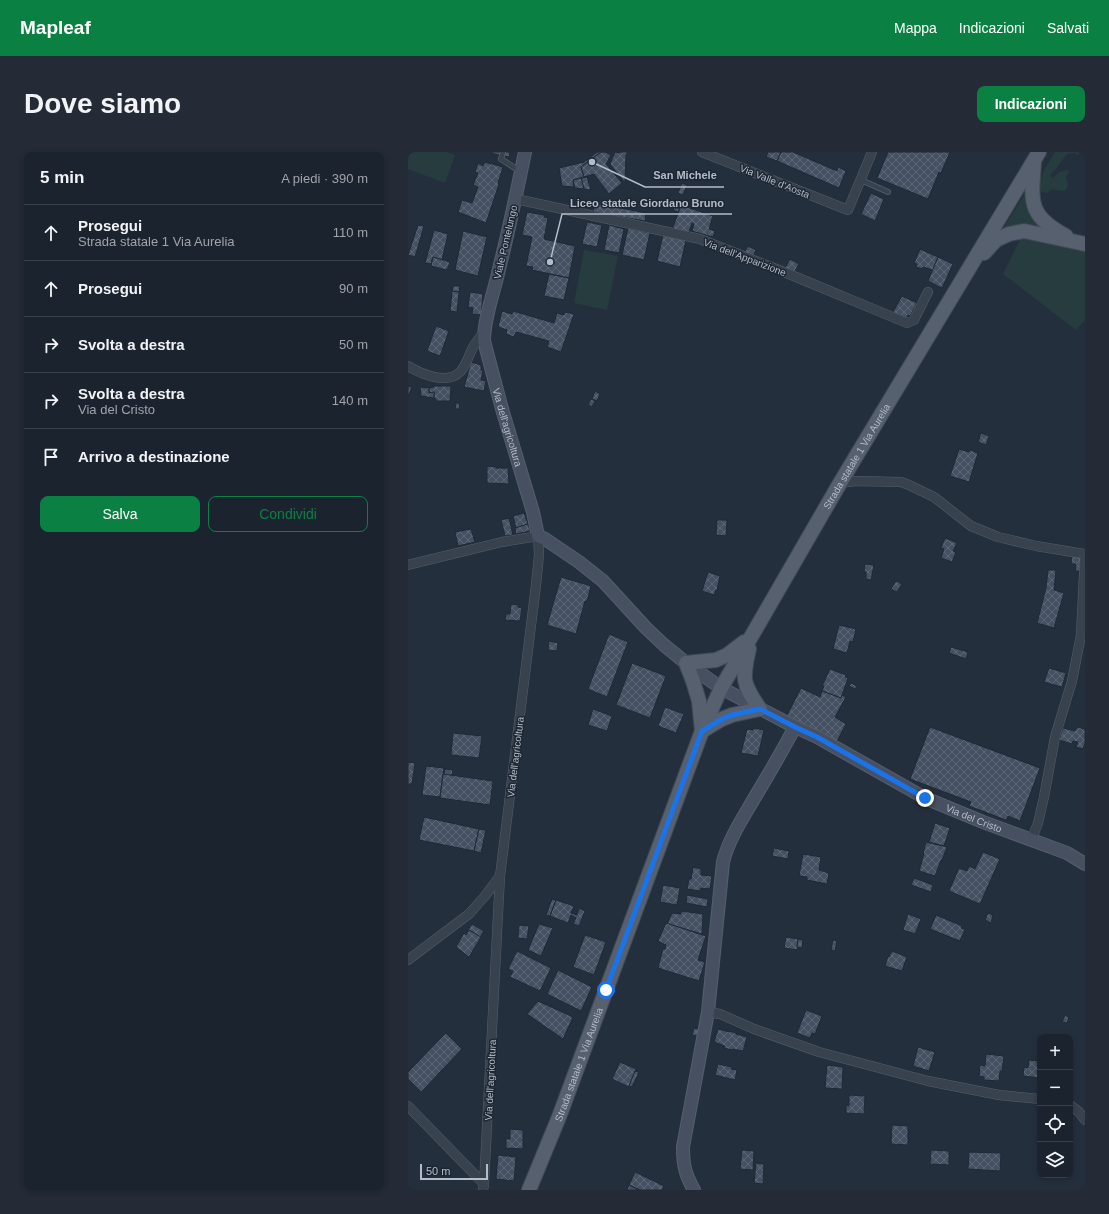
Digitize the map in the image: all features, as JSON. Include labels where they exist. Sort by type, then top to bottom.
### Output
[{"type":"main road","points":[[1037,154],[1032,197],[1038,214],[1042,220],[1053,229],[1081,243]]},
{"type":"main road","points":[[964,278],[1037,154]]},
{"type":"main road","points":[[964,278],[996,240],[1008,234],[1024,231],[1081,243]]},
{"type":"main road","name":"Strada statale 1 Via Aurelia","points":[[529,1190],[559,1117],[702,731],[721,688],[840,483],[964,278]]},
{"type":"main road","points":[[751,637],[744,679],[750,695],[760,709],[732,715],[702,731],[699,701],[686,663],[716,660],[728,655],[751,637]]},
{"type":"street","name":"Viale Pontelungo","points":[[484,332],[526,152]]},
{"type":"street","name":"Via Valle d'Aosta","points":[[702,152],[848,210],[861,180]]},
{"type":"street","points":[[861,180],[872,152]]},
{"type":"street","name":"Via dell'Apparizione","points":[[516,199],[700,239],[907,323],[914,320],[928,292]]},
{"type":"street","points":[[408,366],[416,371],[436,377],[449,378],[455,376],[463,368],[474,346],[484,332]]},
{"type":"street","name":"Via dell'agricoltura","points":[[484,332],[485,348],[533,512],[538,536],[539,555],[500,876],[484,1187]]},
{"type":"street","points":[[840,483],[856,481],[901,482],[934,497],[971,526],[998,537],[1036,546],[1085,554],[1081,635],[1072,681],[1055,737],[1038,823],[1031,841]]},
{"type":"street","points":[[408,565],[502,542],[538,536]]},
{"type":"street","name":"Via del Cristo","points":[[538,536],[545,539],[579,562],[603,581],[646,628],[664,645],[721,688],[817,737],[925,798],[1031,841],[1067,853],[1085,864]]},
{"type":"street","points":[[694,1190],[683,1163],[683,1147],[708,1012],[722,862],[733,834],[781,754],[795,727]]},
{"type":"street","points":[[408,960],[469,914],[500,876]]},
{"type":"street","points":[[708,1012],[720,1014],[754,1029],[820,1052],[920,1079],[999,1095],[1037,1099]]},
{"type":"street","points":[[408,1106],[484,1187]]},
{"type":"street","points":[[1071,1106],[1079,1112],[1085,1120]]},
{"type":"lane","points":[[503,152],[501,159],[521,172]]},
{"type":"lane","points":[[861,180],[888,192]]},
{"type":"green space","points":[[408,152],[446,152],[455,155],[445,183],[408,169]]},
{"type":"green space","points":[[1055,152],[1085,153],[1080,153],[1077,155],[1075,153],[1070,153],[1065,156],[1051,174],[1050,176],[1053,178],[1059,172],[1069,170],[1066,178],[1068,185],[1066,190],[1061,191],[1052,189],[1047,193],[1039,191],[1042,176]]},
{"type":"green space","points":[[1027,192],[1045,232],[1002,231],[1025,193]]},
{"type":"green space","points":[[1022,236],[1085,251],[1085,320],[1076,330],[1003,274]]},
{"type":"green space","points":[[584,250],[618,256],[607,310],[574,303]]},
{"type":"building","points":[[490,152],[510,152],[509,157]]},
{"type":"building","points":[[597,152],[601,152],[581,167],[584,177],[573,180],[574,187],[562,186],[559,168],[584,162]]},
{"type":"building","points":[[601,152],[611,155],[606,164],[622,183],[609,194],[594,174],[584,177],[581,167]]},
{"type":"building","points":[[615,152],[628,152],[626,155],[625,183],[610,164]]},
{"type":"building","points":[[768,152],[781,152],[777,161],[766,157]]},
{"type":"building","points":[[781,152],[793,152],[837,171],[838,167],[846,171],[839,188],[777,161]]},
{"type":"building","points":[[888,152],[950,152],[941,173],[939,172],[928,199],[877,178]]},
{"type":"building","points":[[485,162],[503,167],[486,223],[458,212],[462,200],[472,203],[478,187],[473,185],[478,173],[475,172],[478,163],[483,166]]},
{"type":"building","points":[[587,177],[591,190],[584,189],[581,178]]},
{"type":"building","points":[[581,178],[584,189],[575,188],[573,180]]},
{"type":"building","points":[[682,183],[687,185],[683,195],[678,193]]},
{"type":"building","points":[[871,193],[884,199],[875,221],[861,214]]},
{"type":"building","points":[[595,203],[646,213],[645,221],[593,212]]},
{"type":"building","points":[[675,203],[681,205],[678,212],[673,210]]},
{"type":"building","points":[[681,205],[713,216],[709,229],[715,231],[713,237],[692,231],[694,224],[692,223],[688,235],[672,230]]},
{"type":"building","points":[[527,212],[544,215],[544,217],[548,218],[544,239],[575,246],[569,278],[532,270],[533,267],[526,266],[532,237],[522,235]]},
{"type":"building","points":[[587,222],[602,225],[597,247],[582,244]]},
{"type":"building","points":[[418,225],[424,226],[415,257],[408,255]]},
{"type":"building","points":[[609,225],[624,229],[619,253],[604,250]]},
{"type":"building","points":[[628,228],[650,233],[644,260],[622,255]]},
{"type":"building","points":[[434,230],[448,234],[442,260],[433,257],[431,264],[425,263]]},
{"type":"building","points":[[463,231],[487,237],[478,276],[455,270]]},
{"type":"building","points":[[663,235],[686,240],[680,267],[657,261]]},
{"type":"building","points":[[748,246],[756,250],[753,257],[744,253]]},
{"type":"building","points":[[920,249],[938,257],[933,270],[923,267],[922,269],[916,267],[917,264],[914,263]]},
{"type":"building","points":[[433,257],[450,262],[447,270],[431,266]]},
{"type":"building","points":[[938,257],[953,264],[942,288],[928,281]]},
{"type":"building","points":[[790,259],[799,264],[794,273],[785,268]]},
{"type":"building","points":[[549,274],[569,278],[564,300],[544,296]]},
{"type":"building","points":[[453,286],[460,286],[459,292],[452,291]]},
{"type":"building","points":[[452,291],[459,292],[457,312],[450,311]]},
{"type":"building","points":[[470,292],[483,294],[481,315],[472,314],[473,308],[468,307]]},
{"type":"building","points":[[902,296],[917,303],[910,316],[908,315],[906,319],[893,312]]},
{"type":"building","points":[[502,311],[512,314],[513,311],[554,323],[557,313],[564,315],[565,312],[574,314],[561,352],[547,347],[549,341],[516,332],[514,337],[506,334],[507,330],[498,327]]},
{"type":"building","points":[[436,326],[449,331],[440,356],[427,351]]},
{"type":"building","points":[[471,362],[481,365],[481,370],[483,370],[481,380],[486,381],[484,391],[464,387]]},
{"type":"building","points":[[408,386],[412,387],[408,397]]},
{"type":"building","points":[[434,386],[451,386],[450,401],[436,401],[434,398],[434,392],[429,393],[429,388]]},
{"type":"building","points":[[420,387],[429,388],[429,393],[434,392],[434,398],[421,396]]},
{"type":"building","points":[[595,391],[600,394],[597,401],[592,399]]},
{"type":"building","points":[[591,399],[595,401],[592,407],[588,405]]},
{"type":"building","points":[[455,403],[459,403],[460,409],[456,409]]},
{"type":"building","points":[[981,433],[989,436],[986,445],[978,442]]},
{"type":"building","points":[[959,449],[969,452],[970,450],[978,453],[969,482],[950,476]]},
{"type":"building","points":[[487,466],[508,468],[509,484],[487,483]]},
{"type":"building","points":[[524,513],[528,524],[516,528],[513,516]]},
{"type":"building","points":[[509,518],[513,535],[505,536],[501,520]]},
{"type":"building","points":[[717,520],[727,520],[726,536],[716,535]]},
{"type":"building","points":[[528,524],[530,531],[516,534],[515,528]]},
{"type":"building","points":[[471,529],[475,542],[458,546],[455,532]]},
{"type":"building","points":[[945,538],[957,543],[953,551],[956,552],[952,562],[941,558],[944,549],[941,548]]},
{"type":"building","points":[[1072,555],[1081,557],[1080,571],[1075,571],[1076,564],[1071,564]]},
{"type":"building","points":[[865,564],[874,565],[871,580],[866,579],[866,572],[864,572]]},
{"type":"building","points":[[1048,570],[1056,570],[1054,590],[1064,593],[1054,628],[1037,623],[1046,588]]},
{"type":"building","points":[[708,572],[720,576],[717,590],[714,595],[702,591]]},
{"type":"building","points":[[561,577],[591,586],[587,601],[585,601],[576,634],[547,625]]},
{"type":"building","points":[[896,581],[902,584],[897,592],[891,589]]},
{"type":"building","points":[[511,604],[518,605],[518,607],[522,608],[520,621],[505,620],[506,614],[510,614]]},
{"type":"building","points":[[839,625],[856,629],[853,642],[850,641],[847,653],[833,649]]},
{"type":"building","points":[[609,634],[628,642],[607,697],[588,689]]},
{"type":"building","points":[[549,641],[558,643],[557,651],[548,650]]},
{"type":"building","points":[[951,647],[968,652],[966,659],[949,653]]},
{"type":"building","points":[[632,663],[666,676],[650,718],[616,705]]},
{"type":"building","points":[[1049,668],[1066,673],[1062,687],[1044,682]]},
{"type":"building","points":[[830,669],[846,675],[845,677],[848,678],[841,698],[822,691],[824,686],[822,686]]},
{"type":"building","points":[[851,683],[857,686],[855,689],[849,686]]},
{"type":"building","points":[[801,688],[820,697],[822,691],[841,698],[842,695],[846,697],[835,717],[846,724],[836,743],[786,717]]},
{"type":"building","points":[[665,707],[684,714],[676,733],[658,726]]},
{"type":"building","points":[[593,709],[612,716],[607,731],[588,725]]},
{"type":"building","points":[[930,727],[1040,768],[1020,821],[1008,816],[1006,820],[969,806],[971,802],[910,779]]},
{"type":"building","points":[[1077,727],[1085,729],[1085,743],[1083,749],[1076,747],[1078,742],[1073,741],[1072,744],[1059,740],[1063,728],[1075,731]]},
{"type":"building","points":[[754,728],[764,730],[758,756],[741,753],[747,729],[753,730]]},
{"type":"building","points":[[453,733],[482,736],[479,758],[451,755]]},
{"type":"building","points":[[408,762],[415,763],[412,784],[408,784]]},
{"type":"building","points":[[426,766],[444,768],[440,797],[422,795]]},
{"type":"building","points":[[445,769],[453,770],[452,775],[444,775]]},
{"type":"building","points":[[443,774],[493,781],[490,805],[440,798]]},
{"type":"building","points":[[424,817],[479,829],[474,851],[419,840]]},
{"type":"building","points":[[935,823],[950,828],[944,846],[929,842]]},
{"type":"building","points":[[479,829],[486,830],[481,853],[474,851]]},
{"type":"building","points":[[926,842],[947,847],[935,876],[919,871]]},
{"type":"building","points":[[774,848],[789,851],[788,859],[772,856]]},
{"type":"building","points":[[983,852],[1000,859],[980,904],[949,891],[959,868],[967,871],[969,866],[975,869]]},
{"type":"building","points":[[803,854],[821,857],[819,870],[829,873],[827,884],[807,880],[807,877],[799,876]]},
{"type":"building","points":[[693,867],[701,869],[701,875],[712,876],[710,889],[701,888],[700,891],[687,889],[689,879],[691,879]]},
{"type":"building","points":[[914,878],[933,885],[931,892],[911,885]]},
{"type":"building","points":[[663,885],[680,888],[677,905],[660,902]]},
{"type":"building","points":[[687,895],[708,899],[707,907],[686,903]]},
{"type":"building","points":[[552,899],[556,900],[550,916],[546,915]]},
{"type":"building","points":[[556,900],[574,906],[571,913],[577,915],[579,908],[585,911],[579,926],[573,924],[576,918],[571,915],[568,923],[550,916]]},
{"type":"building","points":[[681,911],[703,914],[702,934],[667,924],[672,913],[681,914]]},
{"type":"building","points":[[988,913],[993,915],[991,923],[985,920]]},
{"type":"building","points":[[908,914],[921,919],[915,934],[903,930]]},
{"type":"building","points":[[936,915],[962,926],[961,928],[965,929],[960,941],[930,929]]},
{"type":"building","points":[[666,923],[706,936],[698,960],[705,962],[699,981],[658,968],[663,949],[665,949],[666,945],[658,941]]},
{"type":"building","points":[[472,924],[484,931],[480,937],[469,930],[467,931]]},
{"type":"building","points":[[539,924],[553,928],[541,956],[528,950]]},
{"type":"building","points":[[519,925],[529,926],[527,939],[518,938]]},
{"type":"building","points":[[469,930],[481,937],[469,957],[456,947],[464,933],[466,935]]},
{"type":"building","points":[[585,935],[606,942],[594,975],[573,967]]},
{"type":"building","points":[[786,937],[798,939],[797,950],[784,948]]},
{"type":"building","points":[[798,939],[803,940],[802,948],[797,947]]},
{"type":"building","points":[[833,940],[837,941],[835,951],[831,950]]},
{"type":"building","points":[[517,951],[551,968],[540,991],[510,977],[513,971],[508,969]]},
{"type":"building","points":[[892,951],[907,957],[902,971],[885,966],[888,956],[889,957]]},
{"type":"building","points":[[558,970],[592,987],[581,1011],[547,994]]},
{"type":"building","points":[[538,1001],[573,1017],[563,1039],[527,1014]]},
{"type":"building","points":[[806,1010],[822,1016],[815,1034],[812,1033],[810,1038],[797,1033]]},
{"type":"building","points":[[1065,1015],[1069,1017],[1067,1023],[1062,1022]]},
{"type":"building","points":[[694,1028],[700,1029],[699,1036],[692,1035]]},
{"type":"building","points":[[718,1029],[747,1037],[743,1051],[724,1048],[725,1046],[714,1042]]},
{"type":"building","points":[[446,1033],[462,1049],[421,1092],[408,1079],[408,1072]]},
{"type":"building","points":[[918,1047],[935,1052],[929,1071],[913,1066]]},
{"type":"building","points":[[986,1054],[1004,1056],[999,1081],[984,1080],[984,1077],[979,1076],[980,1065],[985,1066]]},
{"type":"building","points":[[1029,1060],[1037,1061],[1037,1078],[1023,1076],[1024,1067],[1028,1068]]},
{"type":"building","points":[[620,1062],[636,1069],[629,1087],[612,1079]]},
{"type":"building","points":[[718,1064],[732,1067],[731,1069],[737,1070],[735,1080],[715,1075]]},
{"type":"building","points":[[827,1065],[843,1067],[842,1089],[825,1088]]},
{"type":"building","points":[[635,1071],[639,1072],[632,1087],[629,1086]]},
{"type":"building","points":[[849,1095],[865,1096],[864,1114],[846,1113],[846,1105],[849,1106]]},
{"type":"building","points":[[892,1125],[908,1126],[908,1145],[891,1144]]},
{"type":"building","points":[[510,1129],[523,1130],[523,1149],[506,1148],[506,1139],[510,1139]]},
{"type":"building","points":[[742,1150],[754,1151],[753,1170],[740,1169]]},
{"type":"building","points":[[931,1150],[949,1151],[949,1165],[930,1164]]},
{"type":"building","points":[[969,1152],[1001,1153],[1000,1171],[968,1169]]},
{"type":"building","points":[[498,1155],[516,1157],[514,1181],[496,1179]]},
{"type":"building","points":[[756,1163],[764,1164],[763,1184],[754,1183]]},
{"type":"building","points":[[635,1172],[664,1186],[662,1190],[640,1190],[629,1185]]},
{"type":"building","points":[[629,1185],[639,1190],[627,1190]]},
{"type":"place","name":"San Michele","points":[[592,162]]},
{"type":"place","name":"Liceo statale Giordano Bruno","points":[[550,262]]},
{"type":"route","points":[[606,990],[702,731],[732,715],[760,709],[817,737],[925,798]]}]
